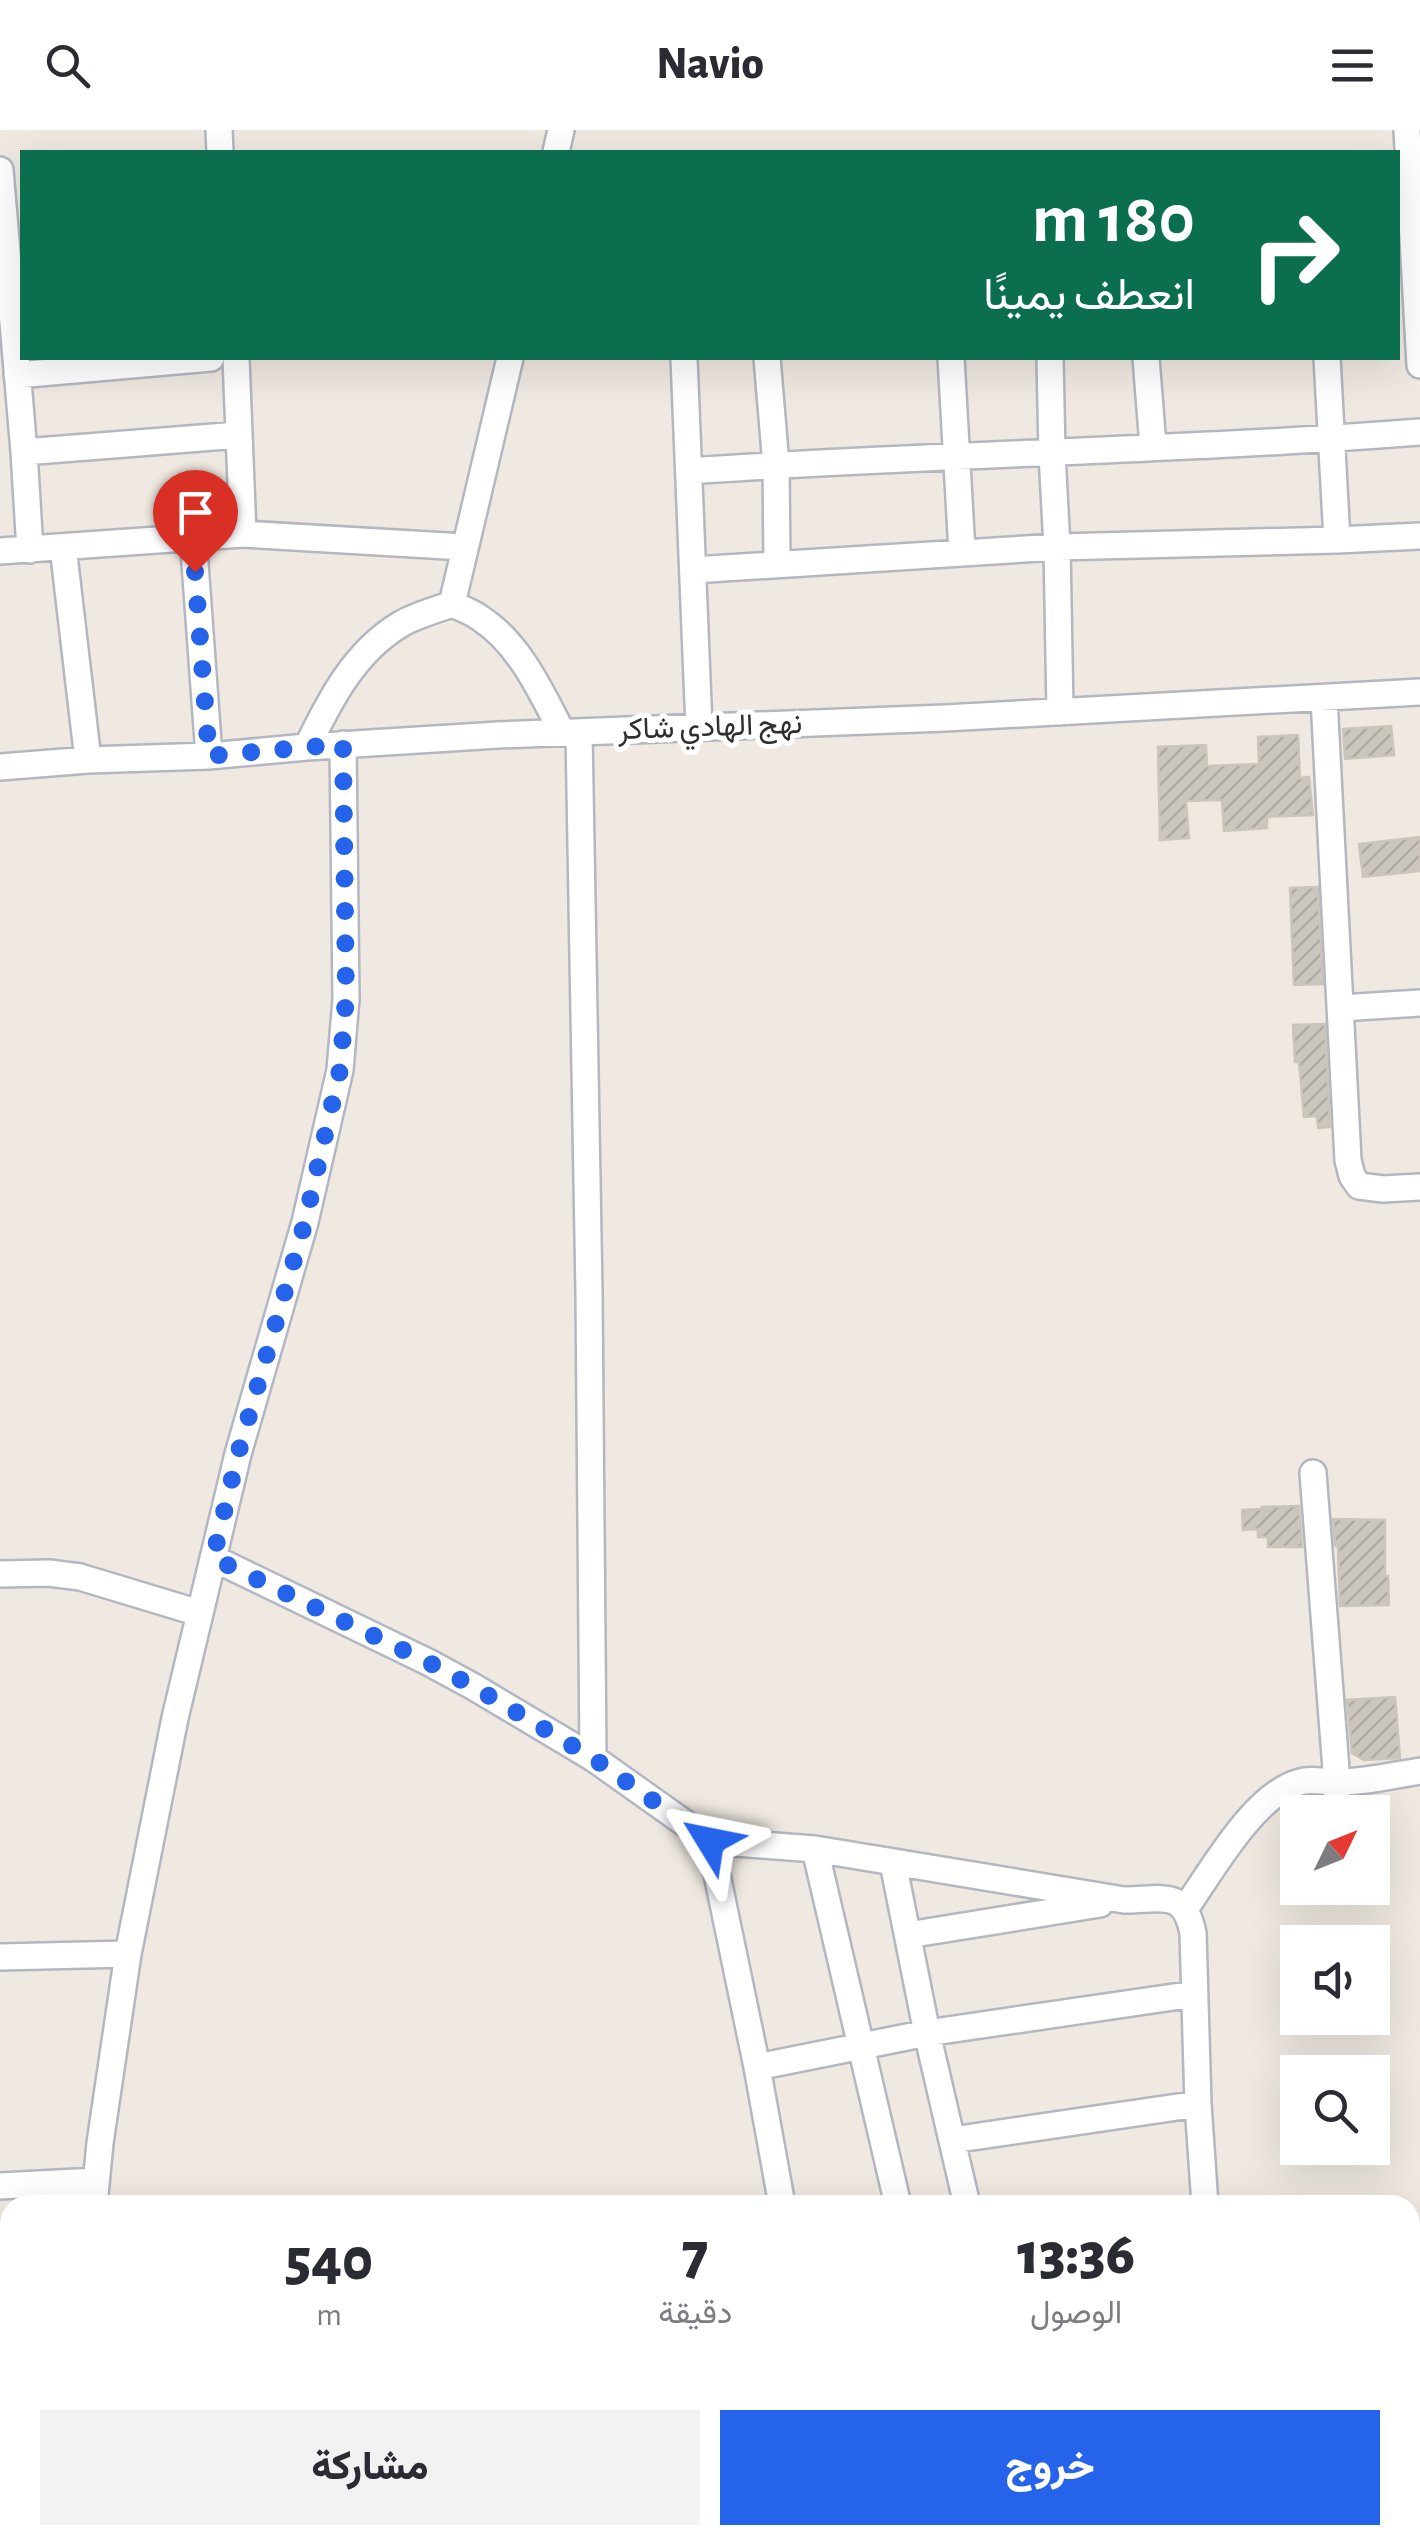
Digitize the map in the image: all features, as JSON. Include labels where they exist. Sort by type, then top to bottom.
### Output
[{"type":"street","points":[[1407,130],[1420,365]]},
{"type":"street","points":[[8,185],[17,375],[10,415],[24,452],[30,550]]},
{"type":"street","points":[[17,375],[187,360]]},
{"type":"street","points":[[236,360],[244,534]]},
{"type":"street","points":[[452,604],[510,360]]},
{"type":"street","points":[[684,360],[699,728]]},
{"type":"street","points":[[768,360],[776,465],[777,564]]},
{"type":"street","points":[[951,360],[962,552]]},
{"type":"street","points":[[1050,360],[1060,712]]},
{"type":"street","points":[[1146,360],[1153,446]]},
{"type":"street","points":[[1327,360],[1336,540]]},
{"type":"street","points":[[689,471],[1420,432]]},
{"type":"street","points":[[24,452],[238,435]]},
{"type":"street","points":[[0,551],[244,534],[464,548]]},
{"type":"street","points":[[193,536],[209,756]]},
{"type":"street","points":[[693,570],[1057,547],[1420,536]]},
{"type":"street","points":[[63,548],[88,760]]},
{"type":"street","points":[[306,747],[342,680],[372,647],[402,623],[452,604],[479,617],[496,631],[517,654],[570,733],[589,1273],[593,1758]]},
{"type":"street","name":"نهج الهادي شاكر","points":[[0,767],[209,756],[343,744],[1420,692]]},
{"type":"street","points":[[1324,698],[1348,1160],[1359,1186],[1420,1186]]},
{"type":"street","points":[[0,2186],[95,2193],[128,1954],[175,1718],[238,1454],[305,1222],[340,1070],[346,998],[343,744]]},
{"type":"street","points":[[1341,1008],[1420,1003]]},
{"type":"street","points":[[1313,1473],[1336,1795]]},
{"type":"street","points":[[213,1558],[428,1662],[593,1758],[710,1841],[815,1849],[1124,1900],[1179,1902],[1193,1933],[1204,2195]]},
{"type":"street","points":[[0,1574],[80,1577],[199,1613]]},
{"type":"street","points":[[1185,1909],[1264,1802],[1302,1781],[1336,1782],[1420,1771]]},
{"type":"street","points":[[710,1841],[780,2195]]},
{"type":"street","points":[[815,1849],[896,2195]]},
{"type":"street","points":[[893,1863],[965,2195]]},
{"type":"street","points":[[908,1935],[1124,1900]]},
{"type":"street","points":[[0,1957],[128,1954]]},
{"type":"street","points":[[757,2067],[927,2033],[1194,1994]]},
{"type":"street","points":[[952,2140],[1198,2104]]},
{"type":"building","points":[[1391,726],[1394,755],[1345,759],[1343,729]]},
{"type":"building","points":[[1298,735],[1300,778],[1309,777],[1313,815],[1267,817],[1267,828],[1224,831],[1222,800],[1186,801],[1189,838],[1160,840],[1158,747],[1206,745],[1207,766],[1259,764],[1258,737]]},
{"type":"building","points":[[1420,837],[1420,871],[1363,877],[1359,844]]},
{"type":"building","points":[[1318,887],[1323,984],[1294,985],[1290,888]]},
{"type":"building","points":[[1325,1024],[1330,1127],[1318,1128],[1317,1116],[1304,1117],[1293,1025]]},
{"type":"building","points":[[1299,1506],[1302,1547],[1268,1547],[1268,1537],[1258,1537],[1258,1529],[1243,1530],[1242,1510]]},
{"type":"building","points":[[1333,1519],[1385,1520],[1389,1605],[1340,1606]]},
{"type":"building","points":[[1395,1697],[1400,1758],[1364,1760],[1352,1753],[1347,1700]]},
{"type":"route","points":[[195,572],[209,756],[343,744],[346,998],[340,1070],[305,1222],[238,1454],[213,1558],[474,1687],[593,1758],[710,1841]]}]
